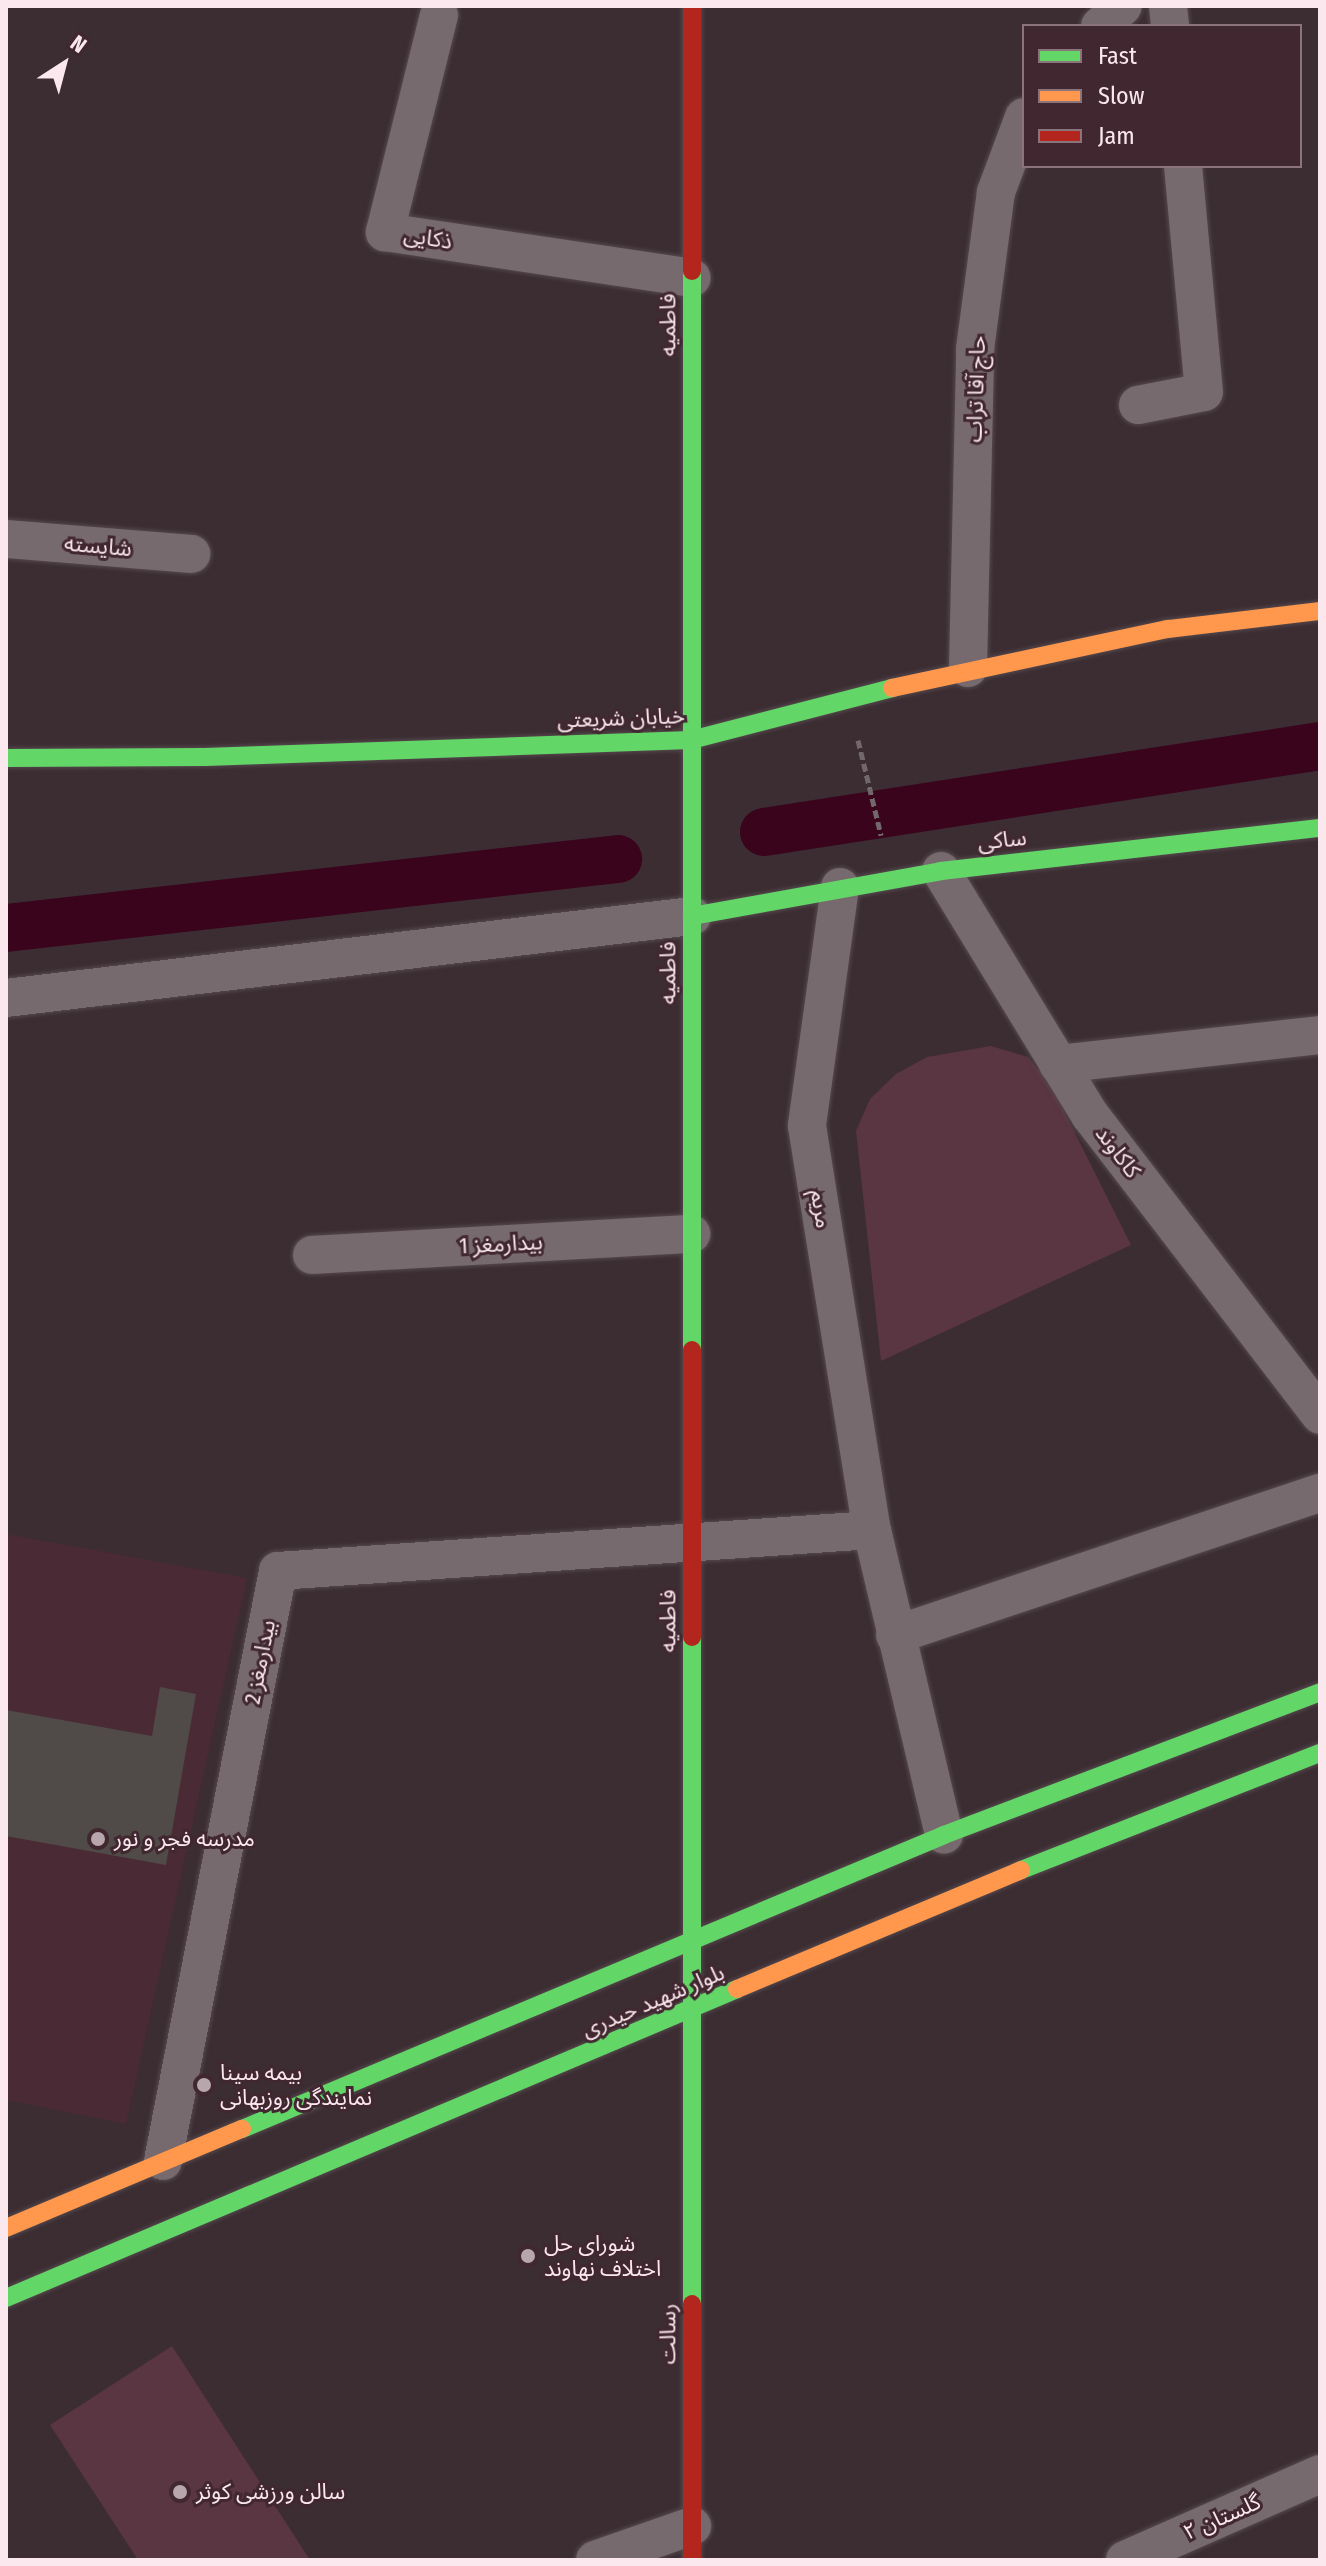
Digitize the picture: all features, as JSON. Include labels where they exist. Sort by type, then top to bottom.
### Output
[{"type":"street","name":"فاطمیه","points":[[692,6],[692,2011]]},
{"type":"street","points":[[1102,24],[1123,6]]},
{"type":"street","name":"ذکایی","points":[[439,15],[385,232],[692,278]]},
{"type":"street","name":"حاج آقا تراب","points":[[968,668],[975,349],[996,192],[1022,122]]},
{"type":"street","points":[[1138,405],[1204,392],[1183,168]]},
{"type":"street","name":"شایسته","points":[[6,539],[191,554]]},
{"type":"street","name":"خیابان شریعتی","points":[[6,758],[205,757],[691,740],[968,668],[1168,629],[1320,611]]},
{"type":"street","name":"ساکی","points":[[692,916],[941,871],[1320,828]]},
{"type":"street","name":"کاکاوند","points":[[941,871],[1090,1115],[1320,1415]]},
{"type":"street","name":"مریم","points":[[840,887],[807,1126],[872,1530],[944,1835]]},
{"type":"street","points":[[6,998],[692,916]]},
{"type":"street","points":[[1058,1064],[1320,1035]]},
{"type":"street","name":"بیدارمغز 1","points":[[312,1255],[691,1234]]},
{"type":"street","points":[[895,1635],[1320,1493]]},
{"type":"street","points":[[692,1539],[872,1530]]},
{"type":"street","name":"بیدارمغز 2","points":[[163,2161],[278,1571],[692,1539]]},
{"type":"street","name":"بلوار شهید حیدری","points":[[6,2228],[944,1835],[1320,1692]]},
{"type":"street","name":"بلوار شهید حیدری","points":[[6,2298],[692,2011],[1002,1877],[1320,1753]]},
{"type":"street","name":"رسالت","points":[[692,2011],[692,2543]]},
{"type":"street","name":"گلستان ۲","points":[[1125,2560],[1320,2474]]},
{"type":"street","points":[[595,2560],[692,2543]]},
{"type":"path","points":[[861,749],[880,828]]},
{"type":"shaded area","points":[[991,1046],[1028,1057],[1052,1087],[1131,1245],[881,1361],[856,1131],[870,1099],[896,1074],[927,1057]]},
{"type":"shaded area","name":"مدرسه فجر و نور","points":[[6,1534],[247,1578],[126,2124],[6,2100]]},
{"type":"shaded area","name":"سالن ورزشی کوثر","points":[[172,2346],[310,2560],[138,2560],[50,2425]]},
{"type":"building","points":[[160,1687],[196,1694],[166,1865],[6,1836],[6,1710],[152,1736]]},
{"type":"waterway","points":[[764,832],[1320,746]]},
{"type":"waterway","points":[[6,928],[618,859]]},
{"type":"traffic: fast","points":[[692,271],[692,1350]]},
{"type":"traffic: fast","points":[[6,758],[205,757],[691,740],[892,688]]},
{"type":"traffic: fast","points":[[692,916],[941,871],[1320,828]]},
{"type":"traffic: fast","points":[[692,1637],[692,2304]]},
{"type":"traffic: fast","points":[[242,2129],[944,1835],[1320,1692]]},
{"type":"traffic: fast","points":[[1021,1870],[1320,1753]]},
{"type":"traffic: fast","points":[[6,2298],[737,1989]]},
{"type":"traffic: slow","points":[[892,688],[1168,629],[1320,611]]},
{"type":"traffic: slow","points":[[737,1989],[1021,1870]]},
{"type":"traffic: slow","points":[[6,2228],[242,2129]]},
{"type":"traffic: jam","points":[[692,6],[692,271]]},
{"type":"traffic: jam","points":[[692,1350],[692,1637]]},
{"type":"traffic: jam","points":[[692,2304],[692,2560]]},
{"type":"place","name":"مدرسه فجر و نور","points":[[98,1839]]},
{"type":"place","name":"بیمه سینا نمایندگی روزبهانی","points":[[204,2085]]},
{"type":"place","name":"شورای حل اختلاف نهاوند","points":[[528,2256]]},
{"type":"place","name":"سالن ورزشی کوثر","points":[[180,2492]]}]
